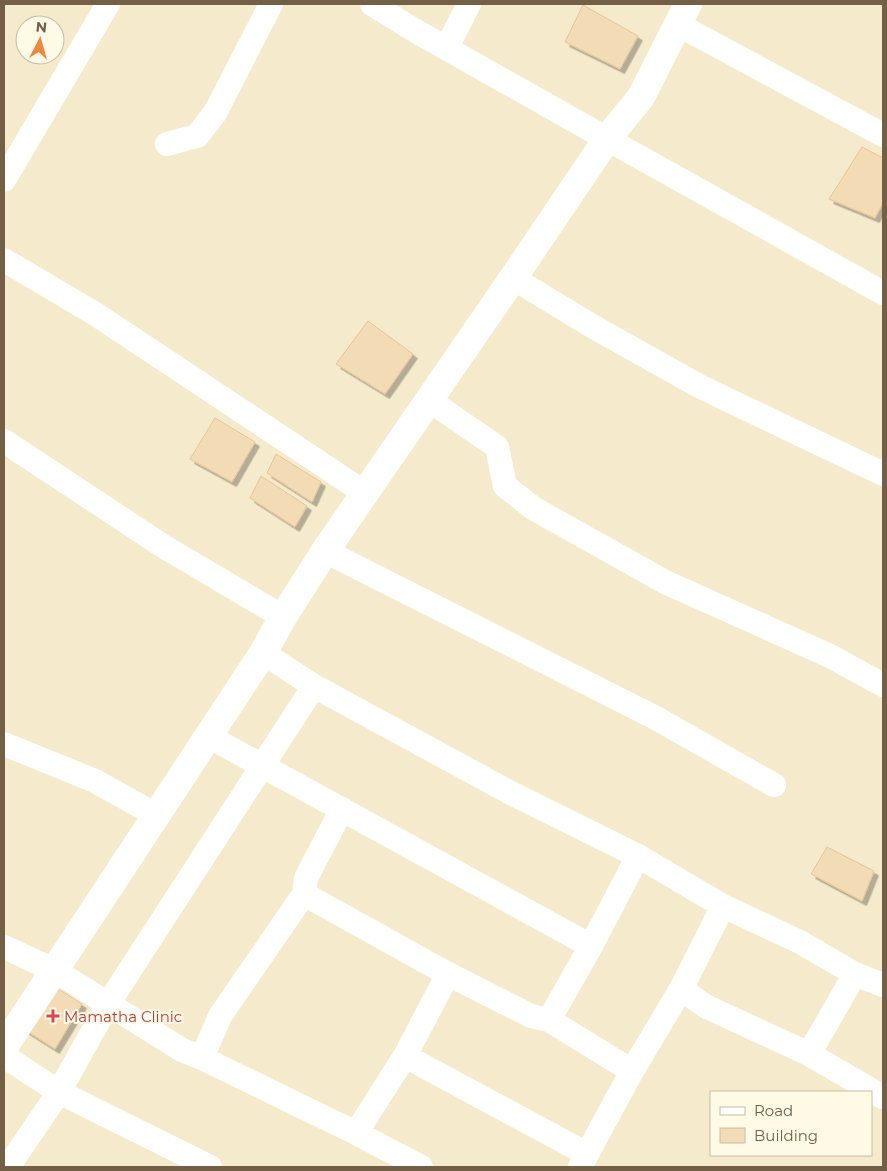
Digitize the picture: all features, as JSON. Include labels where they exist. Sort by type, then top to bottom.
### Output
[{"type":"main road","points":[[4,1046],[263,653],[325,551],[606,139],[641,97],[683,14]]},
{"type":"street","points":[[4,180],[108,4]]},
{"type":"street","points":[[168,144],[197,136],[215,114],[271,4]]},
{"type":"street","points":[[372,4],[414,30],[447,47],[606,139],[883,293]]},
{"type":"street","points":[[447,47],[469,4]]},
{"type":"street","points":[[683,14],[883,135]]},
{"type":"street","points":[[4,260],[97,315],[366,493]]},
{"type":"street","points":[[513,278],[692,383],[883,474]]},
{"type":"street","points":[[429,400],[497,447],[505,486],[533,508],[665,582],[830,656],[883,685]]},
{"type":"street","points":[[4,441],[163,546],[283,618]]},
{"type":"street","points":[[325,551],[654,717],[774,785]]},
{"type":"street","points":[[263,653],[314,686],[509,792],[638,856],[723,906],[800,942],[855,974],[883,985]]},
{"type":"street","points":[[8,1167],[59,1092],[108,1004],[314,686]]},
{"type":"street","points":[[208,736],[591,946]]},
{"type":"street","points":[[4,744],[96,781],[156,815]]},
{"type":"street","points":[[202,1058],[220,1016],[304,894],[306,878],[342,809]]},
{"type":"street","points":[[549,1020],[591,946],[638,856]]},
{"type":"street","points":[[304,894],[448,974],[531,1016],[549,1020],[632,1071]]},
{"type":"street","points":[[405,1056],[583,1161],[632,1071],[681,989],[723,906]]},
{"type":"street","points":[[4,947],[54,970],[182,1050],[356,1133],[421,1167]]},
{"type":"street","points":[[356,1133],[405,1056],[448,974]]},
{"type":"street","points":[[809,1054],[855,974]]},
{"type":"street","points":[[681,989],[705,1006],[809,1054],[871,1091]]},
{"type":"street","points":[[4,1056],[59,1092],[210,1167]]},
{"type":"street","points":[[872,1091],[883,1098]]},
{"type":"shaded area","points":[[4,4],[883,4],[883,1167],[4,1167]]},
{"type":"building","points":[[583,5],[638,36],[620,69],[565,42]]},
{"type":"building","points":[[862,147],[883,158],[883,203],[875,218],[829,199]]},
{"type":"building","points":[[368,321],[413,354],[385,394],[336,364]]},
{"type":"building","points":[[215,418],[255,442],[232,482],[190,459]]},
{"type":"building","points":[[276,454],[321,482],[312,502],[267,473]]},
{"type":"building","points":[[261,476],[307,506],[295,527],[250,498]]},
{"type":"building","points":[[827,847],[874,871],[862,901],[811,874]]},
{"type":"building","points":[[52,985],[82,1004],[55,1049],[25,1030]]},
{"type":"place","name":"Mamatha Clinic","points":[[53,1016]]}]
